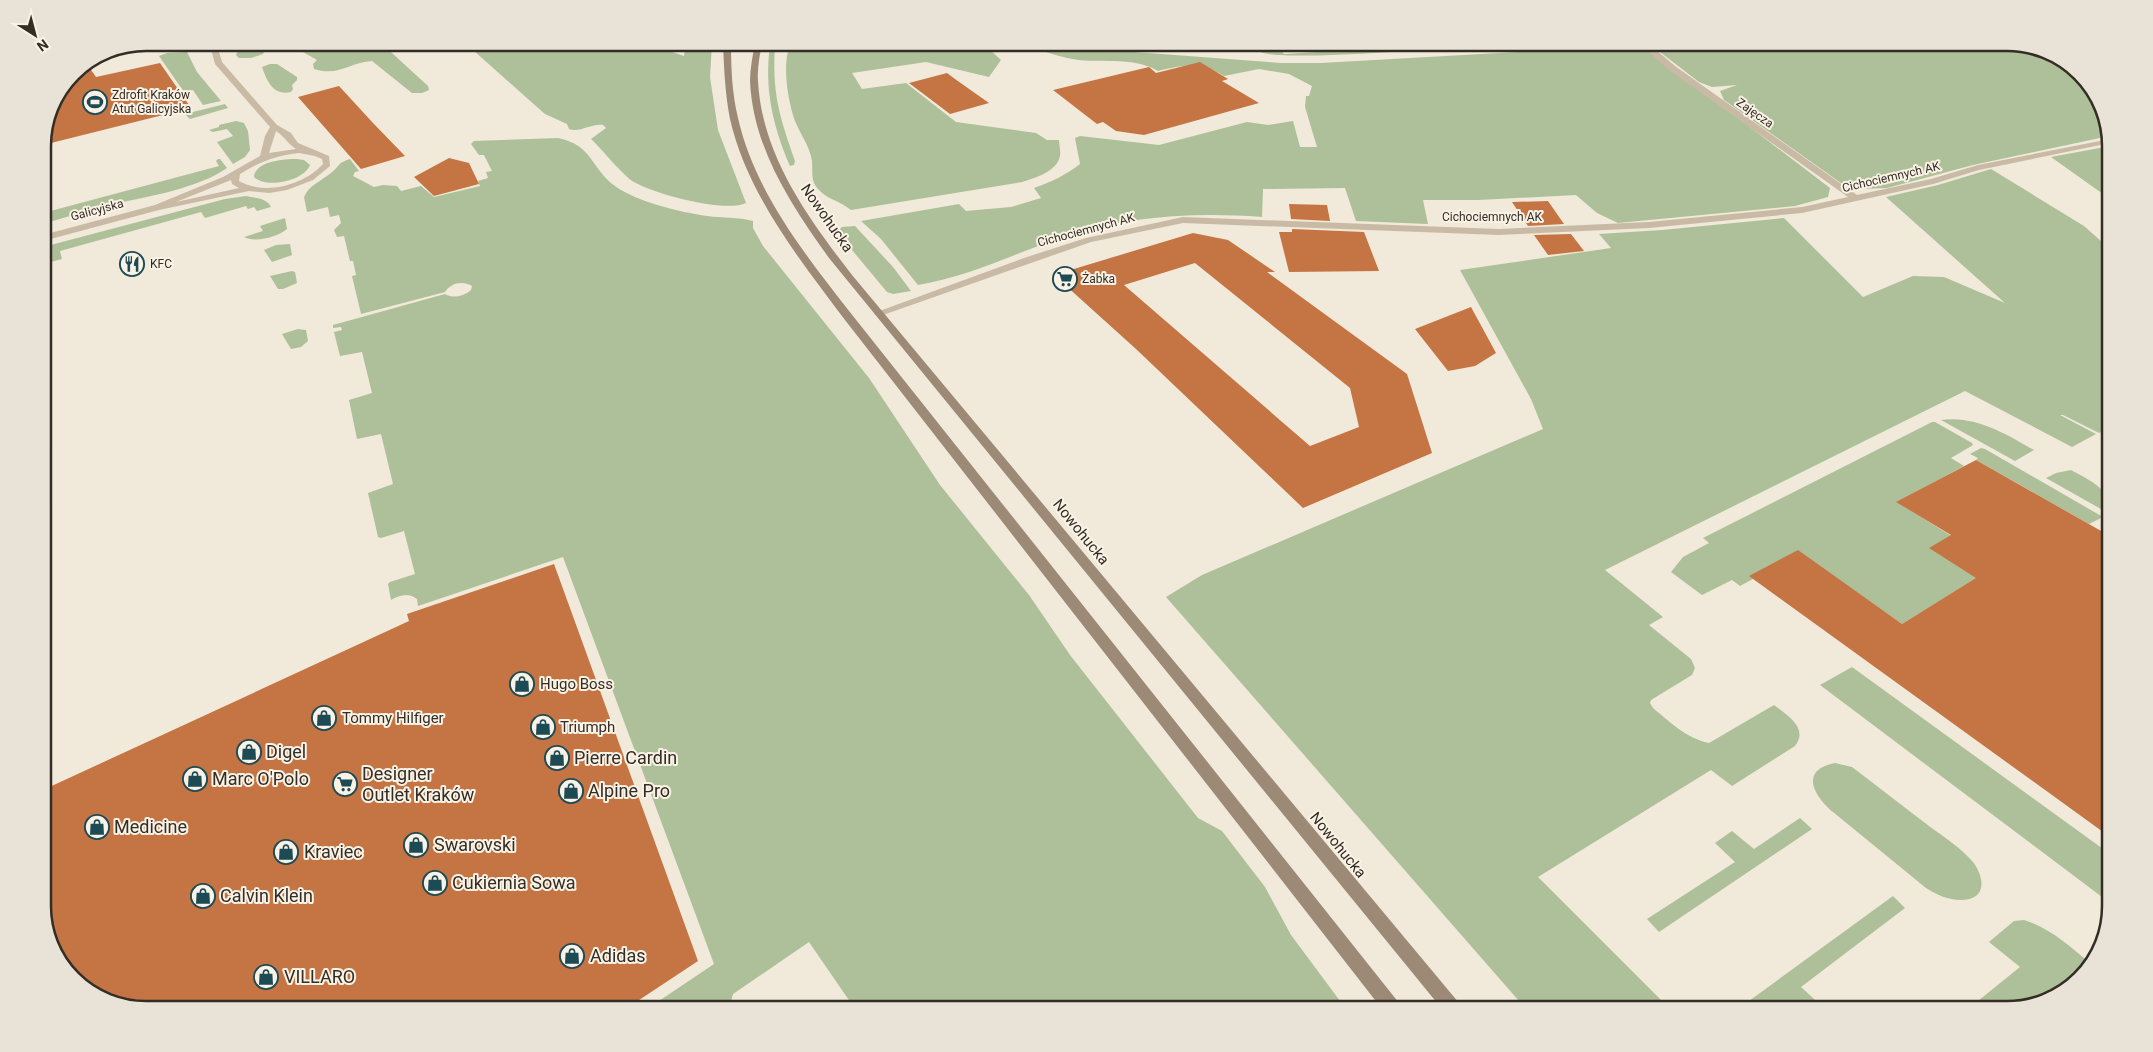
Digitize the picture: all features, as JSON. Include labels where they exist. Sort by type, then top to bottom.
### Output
[{"type":"main road","points":[[728,51],[729,93],[742,146],[770,207],[799,252],[1386,1001]]},
{"type":"main road","name":"Nowohucka","points":[[757,51],[754,66],[755,99],[766,139],[773,159],[792,198],[809,224],[1446,1001]]},
{"type":"street","points":[[215,51],[218,62],[274,127],[288,135],[295,145],[310,152]]},
{"type":"street","name":"Zajęcza","points":[[1653,51],[1672,68],[1855,198]]},
{"type":"street","points":[[264,158],[269,136],[274,127]]},
{"type":"street","name":"Cichociemnych AK","points":[[880,313],[1030,259],[1089,240],[1184,220],[1499,232],[1659,224],[1802,210],[1933,181],[1978,168],[2102,143]]},
{"type":"street","name":"Galicyjska","points":[[51,236],[158,207],[248,189],[281,188],[303,182],[324,170],[327,164],[326,158],[320,154],[310,152],[288,152],[264,158],[246,166],[236,174],[214,185],[175,197],[158,207]]},
{"type":"street","points":[[236,174],[235,182],[248,189]]},
{"type":"green space","points":[[238,51],[264,51],[263,54],[251,58],[239,58],[236,55]]},
{"type":"green space","points":[[280,51],[390,51],[428,86],[429,90],[422,93],[412,93],[372,61],[338,70],[323,71],[314,69],[313,64],[317,60],[303,52]]},
{"type":"green space","points":[[474,51],[669,51],[684,56],[685,51],[712,51],[710,77],[718,130],[746,203],[722,206],[707,204],[673,197],[644,187],[625,175],[591,139],[606,128],[603,125],[573,130],[569,129],[567,124],[545,114]]},
{"type":"green space","points":[[769,51],[775,51],[778,104],[795,161],[794,165],[790,166],[779,137],[771,107],[768,62]]},
{"type":"green space","points":[[788,51],[991,51],[1001,60],[989,77],[926,62],[852,73],[862,89],[906,83],[956,122],[1036,133],[1047,140],[1059,140],[1060,156],[1058,162],[1050,170],[1022,182],[851,210],[822,193],[814,183],[811,155],[795,121],[789,98],[786,78]]},
{"type":"green space","points":[[1042,51],[1121,51],[1281,63],[1321,63],[1533,51],[1650,51],[1830,188],[1828,197],[1795,206],[1618,223],[1597,213],[1576,195],[1478,200],[1423,200],[1428,224],[1356,221],[1345,188],[1263,189],[1262,217],[1210,215],[1134,220],[1059,238],[954,277],[918,285],[881,239],[861,221],[959,204],[966,211],[1011,207],[1041,198],[1034,188],[1058,178],[1080,164],[1075,138],[1080,136],[1159,145],[1247,122],[1268,125],[1293,121],[1300,147],[1317,147],[1305,107],[1306,96],[1309,96],[1312,86],[1289,74],[1259,69],[1224,76],[1199,66],[1176,67],[1158,71],[1137,63],[1067,58]]},
{"type":"green space","points":[[1258,51],[1282,51],[1284,54],[1333,51],[1410,51],[1295,56]]},
{"type":"green space","points":[[1659,51],[2013,51],[2037,56],[2049,61],[2069,75],[2086,93],[2092,104],[2097,116],[2102,138],[1973,165],[1887,188],[1861,189],[1841,183],[1724,100],[1720,91],[1737,85],[1712,87],[1699,82]]},
{"type":"green space","points":[[187,52],[197,72],[221,101],[203,105],[193,90],[184,92],[159,56],[167,53]]},
{"type":"green space","points":[[277,64],[297,77],[297,80],[292,85],[293,89],[291,92],[280,92],[272,86],[262,67]]},
{"type":"green space","points":[[225,104],[228,108],[190,119],[185,114]]},
{"type":"green space","points":[[236,121],[244,123],[248,131],[250,150],[245,157],[233,164],[217,142],[233,136],[227,129],[213,132],[209,130],[219,127],[219,125]]},
{"type":"green space","points":[[558,138],[570,141],[591,158],[607,179],[615,186],[635,197],[684,212],[753,221],[753,228],[763,246],[869,378],[940,485],[1029,595],[1070,655],[1198,818],[1222,831],[1265,887],[1291,935],[1340,1001],[850,1001],[809,942],[733,994],[731,1001],[659,1001],[714,964],[563,557],[418,606],[417,599],[407,595],[391,600],[388,584],[415,574],[404,531],[381,538],[378,537],[368,493],[393,484],[381,434],[357,439],[349,400],[372,393],[362,352],[340,356],[334,332],[342,330],[341,327],[333,328],[333,325],[445,294],[455,297],[465,294],[471,290],[472,286],[465,283],[457,283],[450,286],[445,292],[361,314],[352,276],[356,275],[353,261],[350,261],[344,236],[337,237],[334,230],[341,223],[339,215],[330,217],[328,207],[307,212],[304,197],[306,193],[341,163],[350,159],[359,171],[355,172],[353,176],[374,187],[383,185],[397,186],[401,191],[421,186],[434,197],[480,186],[478,181],[488,178],[486,172],[492,171],[484,155],[479,155],[471,144],[474,141]]},
{"type":"green space","points":[[2102,147],[2102,193],[2051,157]]},
{"type":"green space","points":[[220,159],[227,168],[202,181],[172,191],[113,204],[51,222],[51,211],[219,166],[216,161]]},
{"type":"green space","points":[[278,160],[304,160],[310,165],[306,171],[293,179],[275,183],[260,181],[254,177],[259,167],[265,164]]},
{"type":"green space","points":[[1991,169],[2084,226],[2102,242],[2102,431],[2099,433],[2060,415],[2096,434],[2072,447],[1965,391],[1605,570],[1663,617],[1649,625],[1691,659],[1695,668],[1692,675],[1651,700],[1650,703],[1653,708],[1686,733],[1709,743],[1774,705],[1795,722],[1798,728],[1799,739],[1795,746],[1732,786],[1711,770],[1538,877],[1662,1001],[1519,1001],[1166,597],[1202,575],[1543,429],[1531,399],[1460,270],[1611,248],[1599,234],[1784,218],[1863,297],[1913,276],[1944,277],[2005,303],[1886,197],[1938,185]]},
{"type":"green space","points":[[246,196],[264,200],[271,207],[257,211],[254,207],[248,209],[246,206],[205,218],[201,212],[60,251],[62,259],[51,262],[51,245],[225,199]]},
{"type":"green space","points":[[285,218],[287,229],[283,232],[260,239],[244,237],[263,231],[260,226]]},
{"type":"green space","points":[[855,226],[893,267],[911,291],[893,294],[887,292],[837,232],[842,227]]},
{"type":"green space","points":[[290,244],[292,255],[272,262],[264,250],[276,245]]},
{"type":"green space","points":[[295,272],[297,283],[283,289],[278,289],[270,276]]},
{"type":"green space","points":[[298,329],[306,330],[308,341],[301,347],[291,349],[282,334]]},
{"type":"green space","points":[[1954,419],[1978,423],[2001,432],[2034,450],[2015,461],[1941,420]]},
{"type":"green space","points":[[1932,422],[1972,443],[1973,445],[1951,458],[1964,466],[1897,502],[1998,565],[1902,624],[1800,553],[1740,586],[1732,580],[1702,595],[1671,572],[1683,557],[1709,543],[1703,538]]},
{"type":"green space","points":[[1981,448],[1985,449],[2102,518],[2089,524],[1976,460],[1978,458],[1970,454]]},
{"type":"green space","points":[[2071,470],[2091,481],[2102,490],[2102,510],[2046,478],[2056,473]]},
{"type":"green space","points":[[1852,667],[2102,848],[2102,897],[1820,685]]},
{"type":"green space","points":[[1835,763],[1852,767],[1963,852],[1973,862],[1980,875],[1981,887],[1976,896],[1969,899],[1956,900],[1934,893],[1826,806],[1820,799],[1813,784],[1814,777],[1817,771],[1824,766]]},
{"type":"green space","points":[[1800,818],[1812,829],[1659,932],[1647,919],[1735,862],[1715,843],[1732,831],[1754,849]]},
{"type":"green space","points":[[1893,896],[1905,908],[1801,987],[1816,1001],[1749,1001]]},
{"type":"green space","points":[[2024,920],[2033,923],[2067,944],[2086,959],[2065,981],[2043,994],[2019,1000],[1978,1001],[2020,967],[1989,942],[2014,921]]},
{"type":"building","points":[[1200,62],[1228,79],[1222,81],[1259,103],[1144,135],[1116,131],[1103,122],[1097,124],[1053,90],[1149,67],[1156,73]]},
{"type":"building","points":[[160,63],[191,108],[51,143],[54,122],[67,93],[89,70],[91,70],[96,77]]},
{"type":"building","points":[[947,73],[989,103],[950,114],[909,83]]},
{"type":"building","points":[[339,86],[405,156],[361,169],[298,97]]},
{"type":"building","points":[[449,158],[469,163],[479,184],[434,196],[414,177]]},
{"type":"building","points":[[1548,201],[1564,224],[1528,226],[1512,202]]},
{"type":"building","points":[[1289,204],[1327,205],[1330,221],[1291,219]]},
{"type":"building","points":[[1292,229],[1364,232],[1379,271],[1289,272],[1279,232],[1292,232]]},
{"type":"building","points":[[1193,233],[1228,240],[1275,272],[1267,272],[1407,374],[1432,453],[1303,508],[1136,349],[1054,275]],"holes":[[[1195,263],[1350,388],[1359,427],[1310,446],[1124,285]]]},
{"type":"building","points":[[1571,234],[1584,251],[1548,255],[1534,235]]},
{"type":"building","points":[[1471,307],[1496,353],[1475,366],[1448,371],[1415,329]]},
{"type":"building","points":[[1976,460],[2102,531],[2102,831],[1749,576],[1798,550],[1902,624],[1976,578],[1929,548],[1951,535],[1896,502]]},
{"type":"building","name":"Designer Outlet Kraków","points":[[554,564],[698,961],[638,1001],[146,1001],[116,996],[93,985],[67,959],[56,936],[53,924],[51,912],[51,786],[409,621],[407,614]]},
{"type":"place","name":"Zdrofit Kraków Atut Galicyjska","points":[[95,102]]},
{"type":"place","name":"KFC","points":[[132,264]]},
{"type":"place","name":"Żabka","points":[[1065,279]]},
{"type":"place","name":"Hugo Boss","points":[[522,684]]},
{"type":"place","name":"Tommy Hilfiger","points":[[324,718]]},
{"type":"place","name":"Triumph","points":[[543,727]]},
{"type":"place","name":"Digel","points":[[249,752]]},
{"type":"place","name":"Pierre Cardin","points":[[557,758]]},
{"type":"place","name":"Marc O'Polo","points":[[195,779]]},
{"type":"place","name":"Designer Outlet Kraków","points":[[345,784]]},
{"type":"place","name":"Alpine Pro","points":[[571,791]]},
{"type":"place","name":"Medicine","points":[[97,827]]},
{"type":"place","name":"Swarovski","points":[[416,845]]},
{"type":"place","name":"Kraviec","points":[[286,852]]},
{"type":"place","name":"Cukiernia Sowa","points":[[435,883]]},
{"type":"place","name":"Calvin Klein","points":[[203,896]]},
{"type":"place","name":"Adidas","points":[[572,956]]},
{"type":"place","name":"VILLARO","points":[[266,977]]}]
